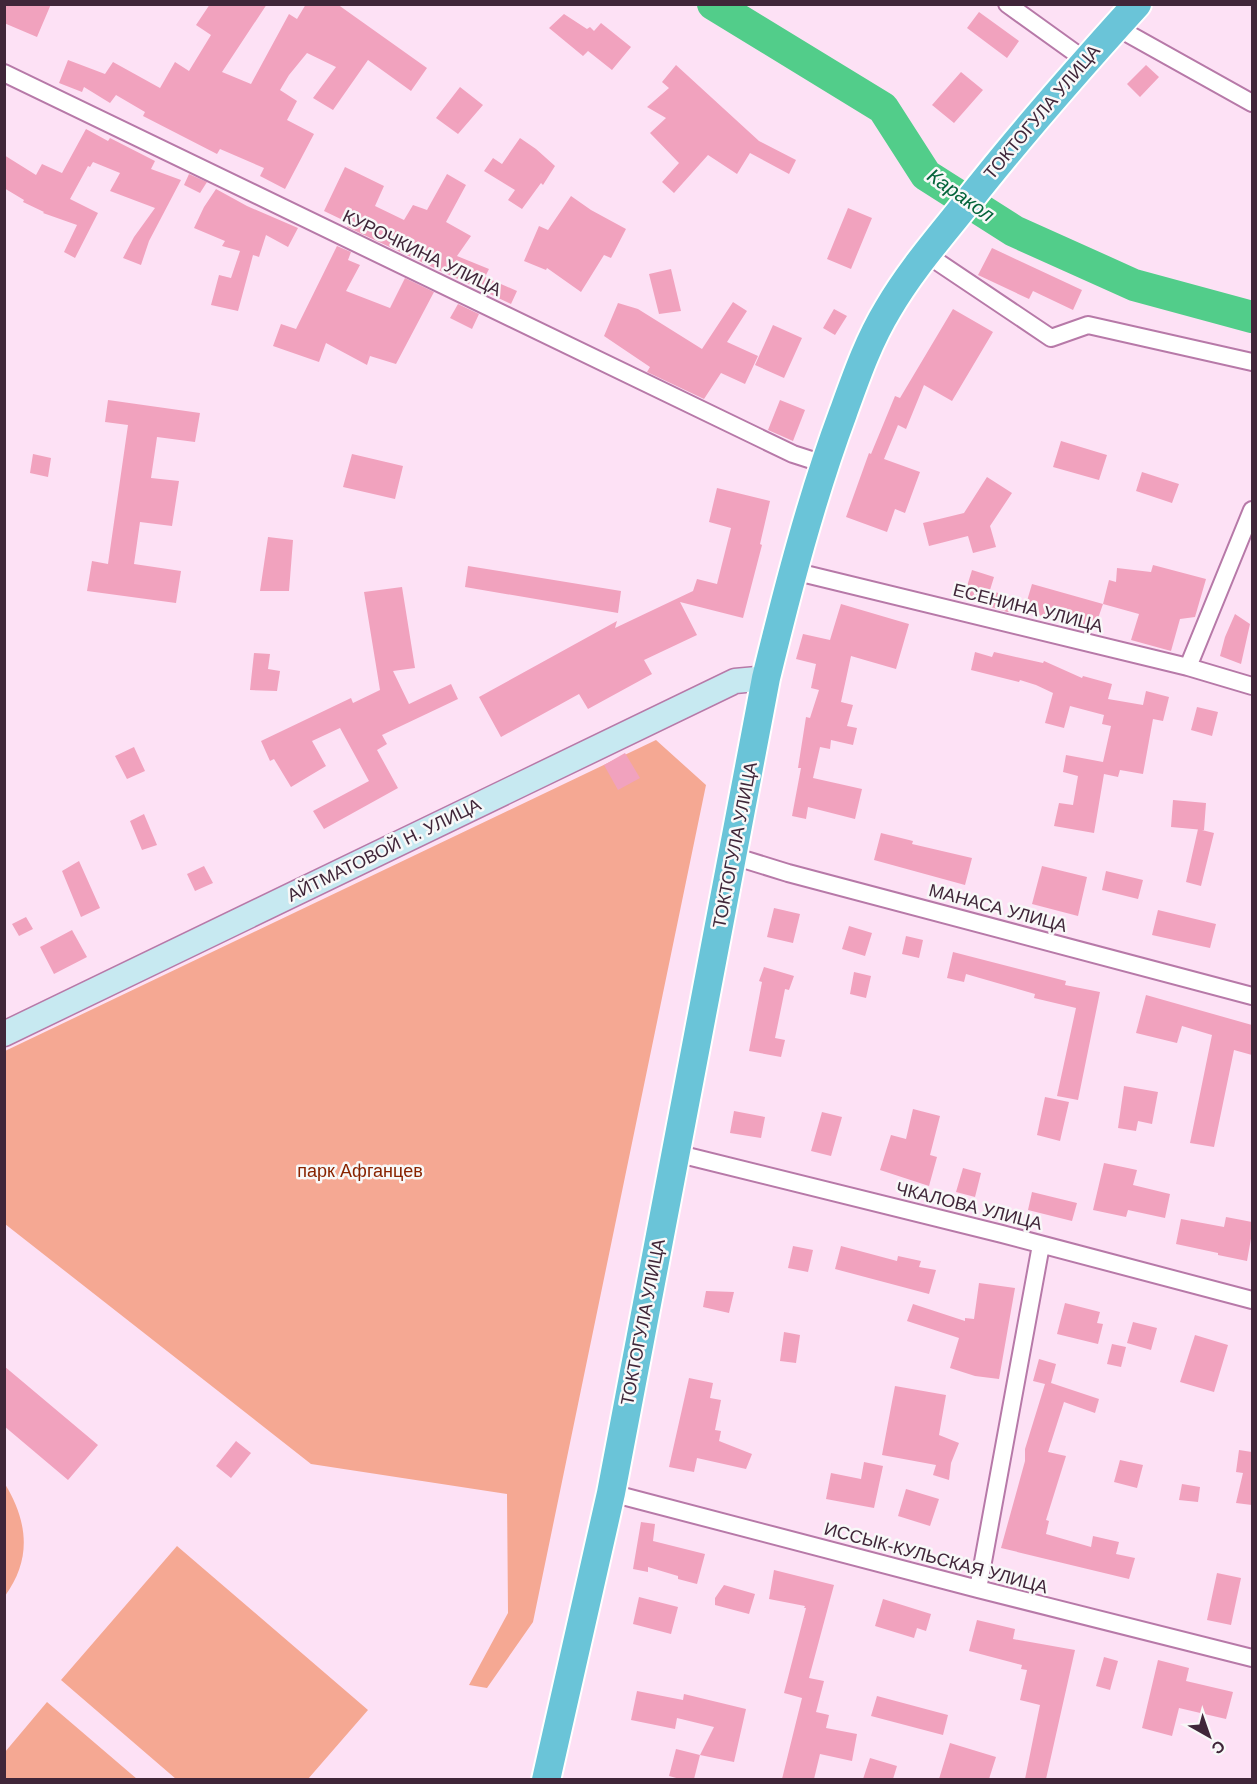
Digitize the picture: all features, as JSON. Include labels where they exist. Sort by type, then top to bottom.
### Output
[{"type":"highway","name":"ТОКТОГУЛА УЛИЦА","points":[[546,1779],[611,1492],[766,678],[793,571],[824,464],[865,352],[888,309],[931,248],[999,162],[1085,60],[1137,4]]},
{"type":"main road","name":"АЙТМАТОВОЙ Н. УЛИЦА","points":[[4,1034],[735,681],[766,678]]},
{"type":"street","points":[[1007,4],[1085,60]]},
{"type":"street","points":[[1116,27],[1252,104]]},
{"type":"street","name":"КУРОЧКИНА УЛИЦА","points":[[4,73],[793,454],[824,464]]},
{"type":"street","points":[[931,248],[1051,338],[1088,324],[1252,362]]},
{"type":"street","points":[[1188,667],[1252,510]]},
{"type":"street","name":"ЕСЕНИНА УЛИЦА","points":[[793,571],[1188,667],[1252,686]]},
{"type":"street","name":"МАНАСА УЛИЦА","points":[[733,856],[788,873],[1252,996]]},
{"type":"street","name":"ЧКАЛОВА УЛИЦА","points":[[675,1153],[1252,1300]]},
{"type":"street","points":[[978,1589],[1041,1245]]},
{"type":"street","name":"ИССЫК-КУЛЬСКАЯ УЛИЦА","points":[[611,1492],[978,1589],[1252,1658]]},
{"type":"green space","name":"парк Афганцев","points":[[656,740],[706,785],[533,1622],[487,1688],[469,1685],[508,1613],[507,1494],[311,1464],[5,1224],[5,1051]]},
{"type":"green space","points":[[5,1484],[18,1512],[24,1540],[20,1568],[5,1596]]},
{"type":"green space","points":[[177,1546],[368,1710],[308,1779],[176,1779],[61,1680]]},
{"type":"green space","points":[[47,1702],[137,1779],[5,1779],[5,1752]]},
{"type":"building","points":[[4,4],[51,4],[37,37],[4,23]]},
{"type":"building","points":[[210,4],[267,4],[222,72],[251,84],[289,14],[297,19],[306,4],[337,4],[427,68],[411,91],[368,60],[333,110],[313,98],[336,67],[307,53],[280,90],[297,101],[287,120],[314,134],[285,189],[260,176],[264,168],[220,149],[217,154],[143,116],[145,112],[116,95],[110,103],[84,87],[82,92],[59,83],[68,60],[105,74],[113,62],[160,88],[175,62],[189,71],[211,35],[196,25]]},
{"type":"building","points":[[979,12],[1019,41],[1007,58],[967,28]]},
{"type":"building","points":[[564,14],[594,31],[601,23],[631,47],[612,70],[588,51],[583,56],[549,28]]},
{"type":"building","points":[[676,65],[759,141],[796,160],[789,174],[750,153],[737,174],[708,155],[674,193],[662,182],[679,163],[650,133],[666,118],[647,107],[669,88],[662,82]]},
{"type":"building","points":[[1146,65],[1159,77],[1140,97],[1127,84]]},
{"type":"building","points":[[961,72],[983,90],[954,123],[932,105]]},
{"type":"building","points":[[460,87],[483,105],[458,134],[436,118]]},
{"type":"building","points":[[86,129],[108,141],[110,138],[155,161],[151,169],[181,180],[149,241],[141,265],[123,258],[134,237],[155,208],[110,191],[120,173],[93,162],[90,167],[88,166],[70,199],[98,213],[75,258],[64,252],[77,225],[43,213],[4,188],[4,155],[36,175],[42,164],[62,173]]},
{"type":"building","points":[[520,138],[555,166],[543,185],[541,183],[522,209],[508,200],[515,190],[484,171],[493,158],[502,164]]},
{"type":"building","points":[[345,167],[384,186],[375,206],[404,220],[413,205],[427,210],[447,174],[466,185],[446,222],[471,236],[457,256],[489,269],[485,277],[517,291],[511,304],[347,227],[349,223],[324,211]]},
{"type":"building","points":[[189,174],[207,182],[200,193],[184,185]]},
{"type":"building","points":[[216,189],[247,206],[298,228],[288,247],[266,235],[259,257],[253,255],[238,311],[211,305],[219,275],[231,278],[240,251],[222,246],[225,241],[194,228]]},
{"type":"building","points":[[571,196],[626,229],[611,258],[604,255],[581,292],[547,268],[546,270],[524,261],[539,226],[548,230]]},
{"type":"building","points":[[848,208],[872,218],[851,269],[827,259]]},
{"type":"building","points":[[337,246],[351,252],[348,260],[360,265],[346,291],[390,308],[405,278],[434,292],[396,364],[370,356],[367,365],[326,343],[319,362],[273,346],[281,324],[296,329]]},
{"type":"building","points":[[992,248],[1082,290],[1073,310],[1033,291],[1029,299],[978,275]]},
{"type":"building","points":[[671,269],[681,311],[659,314],[649,274]]},
{"type":"building","points":[[733,302],[747,311],[727,342],[758,356],[745,384],[721,373],[704,399],[647,372],[650,367],[604,336],[618,303],[638,309],[702,349]]},
{"type":"building","points":[[458,304],[479,314],[472,329],[450,318]]},
{"type":"building","points":[[834,309],[847,316],[835,335],[823,328]]},
{"type":"building","points":[[953,309],[993,332],[952,401],[924,385],[906,429],[898,425],[884,459],[920,472],[905,513],[895,509],[887,532],[846,517],[869,453],[871,454],[895,396],[900,398]]},
{"type":"building","points":[[773,325],[802,338],[784,378],[755,365]]},
{"type":"building","points":[[108,400],[200,413],[195,442],[157,437],[151,478],[179,481],[172,526],[140,522],[134,564],[181,571],[176,603],[87,591],[92,561],[108,564],[128,425],[105,422]]},
{"type":"building","points":[[780,400],[805,410],[793,441],[768,430]]},
{"type":"building","points":[[1061,441],[1107,455],[1099,480],[1053,467]]},
{"type":"building","points":[[33,454],[51,458],[48,477],[30,473]]},
{"type":"building","points":[[352,454],[403,466],[395,499],[343,487]]},
{"type":"building","points":[[1142,472],[1179,484],[1172,503],[1136,491]]},
{"type":"building","points":[[987,477],[1012,493],[990,526],[996,547],[973,553],[968,536],[929,546],[923,523],[964,513]]},
{"type":"building","points":[[717,488],[770,501],[760,544],[762,545],[743,618],[680,602],[697,635],[644,660],[652,674],[588,709],[579,694],[501,737],[479,697],[617,621],[615,628],[693,591],[697,579],[717,584],[731,528],[709,522]]},
{"type":"building","points":[[268,537],[293,540],[289,591],[260,591]]},
{"type":"building","points":[[1153,565],[1206,579],[1195,617],[1180,619],[1171,651],[1131,640],[1139,614],[1103,604],[1109,580],[1116,582],[1117,568],[1151,572]]},
{"type":"building","points":[[468,566],[621,591],[618,613],[465,587]]},
{"type":"building","points":[[972,570],[994,577],[990,590],[1020,601],[1016,612],[1007,612],[964,596]]},
{"type":"building","points":[[1032,584],[1103,604],[1094,630],[1024,611]]},
{"type":"building","points":[[402,587],[415,668],[393,671],[409,704],[451,684],[458,699],[382,735],[387,744],[377,750],[398,788],[324,829],[313,811],[369,781],[340,728],[312,741],[326,766],[291,787],[274,759],[270,761],[261,741],[351,698],[353,703],[380,690],[364,592]]},
{"type":"building","points":[[841,604],[909,624],[896,669],[851,656],[841,702],[853,705],[847,726],[857,728],[853,745],[831,740],[830,749],[820,747],[813,778],[862,789],[855,819],[808,807],[806,819],[792,816],[801,768],[798,768],[806,717],[810,718],[819,690],[811,688],[816,664],[796,659],[803,634],[830,640]]},
{"type":"building","points":[[1235,614],[1250,624],[1241,664],[1220,656]]},
{"type":"building","points":[[975,652],[992,657],[994,652],[1043,663],[1044,661],[1082,678],[1083,676],[1112,684],[1108,699],[1143,705],[1146,691],[1169,697],[1163,721],[1153,719],[1143,774],[1120,770],[1118,777],[1104,774],[1094,833],[1054,826],[1059,803],[1073,805],[1078,776],[1063,772],[1066,755],[1103,762],[1111,726],[1102,724],[1104,715],[1070,706],[1064,728],[1045,723],[1053,693],[1020,680],[1019,682],[971,670]]},
{"type":"building","points":[[254,653],[270,654],[268,669],[280,671],[277,691],[250,690]]},
{"type":"building","points":[[1197,707],[1218,712],[1212,736],[1191,730]]},
{"type":"building","points":[[134,747],[145,771],[127,779],[115,756]]},
{"type":"building","points":[[625,753],[640,778],[618,790],[604,765]]},
{"type":"building","points":[[1173,800],[1206,803],[1204,830],[1171,827]]},
{"type":"building","points":[[144,814],[157,845],[142,850],[130,821]]},
{"type":"building","points":[[1198,829],[1214,833],[1201,886],[1186,882]]},
{"type":"building","points":[[881,833],[913,841],[912,844],[972,858],[965,885],[874,860]]},
{"type":"building","points":[[79,861],[100,908],[81,917],[62,871]]},
{"type":"building","points":[[204,866],[213,883],[195,891],[187,874]]},
{"type":"building","points":[[1042,866],[1087,877],[1078,916],[1032,904]]},
{"type":"building","points":[[1106,871],[1143,880],[1138,899],[1102,890]]},
{"type":"building","points":[[774,908],[800,914],[793,943],[767,937]]},
{"type":"building","points":[[1158,910],[1216,924],[1210,948],[1152,935]]},
{"type":"building","points":[[26,917],[33,929],[19,936],[12,924]]},
{"type":"building","points":[[849,926],[872,933],[865,956],[842,949]]},
{"type":"building","points":[[72,930],[87,957],[54,974],[40,947]]},
{"type":"building","points":[[906,936],[923,940],[919,958],[902,954]]},
{"type":"building","points":[[953,952],[1066,981],[1065,985],[1100,992],[1078,1100],[1057,1096],[1076,1008],[1034,998],[1035,994],[966,974],[964,982],[947,978]]},
{"type":"building","points":[[764,967],[794,976],[789,990],[785,989],[775,1038],[785,1040],[781,1057],[749,1051],[762,982],[759,981]]},
{"type":"building","points":[[854,972],[871,976],[866,998],[850,994]]},
{"type":"building","points":[[1146,995],[1252,1025],[1252,1055],[1234,1050],[1214,1147],[1190,1143],[1212,1035],[1182,1026],[1177,1043],[1136,1033]]},
{"type":"building","points":[[1124,1086],[1158,1092],[1152,1124],[1138,1121],[1136,1131],[1118,1128]]},
{"type":"building","points":[[1045,1097],[1069,1102],[1060,1141],[1037,1135]]},
{"type":"building","points":[[913,1109],[940,1116],[930,1155],[937,1157],[929,1186],[880,1170],[891,1135],[906,1139]]},
{"type":"building","points":[[734,1111],[765,1117],[761,1138],[730,1133]]},
{"type":"building","points":[[822,1112],[842,1117],[831,1156],[811,1151]]},
{"type":"building","points":[[1104,1163],[1137,1170],[1133,1185],[1170,1194],[1165,1218],[1128,1210],[1126,1217],[1093,1210]]},
{"type":"building","points":[[963,1168],[981,1173],[975,1197],[956,1192]]},
{"type":"building","points":[[1032,1192],[1077,1203],[1072,1221],[1028,1210]]},
{"type":"building","points":[[1226,1217],[1252,1222],[1247,1261],[1176,1244],[1181,1219],[1224,1227]]},
{"type":"building","points":[[793,1246],[813,1250],[808,1272],[788,1268]]},
{"type":"building","points":[[841,1246],[897,1261],[898,1256],[921,1261],[919,1267],[936,1270],[929,1294],[835,1269]]},
{"type":"building","points":[[979,1283],[1015,1288],[999,1379],[975,1376],[950,1368],[959,1338],[907,1321],[913,1304],[965,1321],[965,1318],[974,1319]]},
{"type":"building","points":[[706,1291],[734,1292],[729,1313],[703,1307]]},
{"type":"building","points":[[1065,1303],[1100,1312],[1097,1323],[1103,1324],[1098,1344],[1057,1334]]},
{"type":"building","points":[[1133,1322],[1157,1328],[1151,1350],[1127,1343]]},
{"type":"building","points":[[784,1332],[800,1335],[796,1363],[780,1361]]},
{"type":"building","points":[[1195,1335],[1228,1345],[1214,1392],[1180,1382]]},
{"type":"building","points":[[1112,1344],[1126,1347],[1121,1367],[1107,1364]]},
{"type":"building","points":[[1039,1359],[1056,1364],[1051,1383],[1099,1399],[1095,1413],[1064,1402],[1048,1452],[1066,1456],[1046,1520],[1049,1521],[1046,1534],[1091,1547],[1093,1536],[1119,1542],[1116,1554],[1135,1558],[1129,1579],[1001,1548],[1025,1461],[1025,1449],[1045,1384],[1033,1381]]},
{"type":"building","points":[[4,1366],[98,1445],[68,1480],[4,1426]]},
{"type":"building","points":[[689,1378],[713,1383],[710,1398],[721,1400],[715,1430],[721,1431],[719,1441],[752,1454],[746,1469],[697,1458],[694,1472],[669,1467]]},
{"type":"building","points":[[895,1386],[946,1395],[939,1435],[959,1443],[951,1463],[949,1480],[933,1475],[936,1465],[882,1455]]},
{"type":"building","points":[[236,1441],[251,1453],[231,1478],[216,1466]]},
{"type":"building","points":[[1239,1450],[1252,1452],[1252,1505],[1236,1503],[1243,1473],[1236,1472]]},
{"type":"building","points":[[1120,1460],[1143,1465],[1137,1488],[1114,1482]]},
{"type":"building","points":[[864,1462],[883,1466],[874,1508],[826,1499],[831,1473],[861,1479]]},
{"type":"building","points":[[1182,1484],[1200,1487],[1198,1502],[1179,1500]]},
{"type":"building","points":[[906,1489],[939,1499],[930,1526],[898,1516]]},
{"type":"building","points":[[641,1522],[655,1524],[653,1541],[705,1554],[697,1584],[648,1567],[648,1572],[633,1569]]},
{"type":"building","points":[[774,1570],[834,1585],[809,1678],[824,1681],[816,1712],[829,1715],[826,1728],[857,1734],[852,1761],[820,1754],[814,1779],[782,1779],[802,1698],[784,1693],[806,1608],[769,1599]]},
{"type":"building","points":[[1217,1573],[1241,1578],[1231,1625],[1207,1620]]},
{"type":"building","points":[[724,1585],[755,1594],[749,1614],[715,1605],[715,1598]]},
{"type":"building","points":[[639,1597],[678,1607],[671,1634],[633,1624]]},
{"type":"building","points":[[883,1599],[931,1614],[926,1631],[917,1628],[914,1638],[875,1626]]},
{"type":"building","points":[[977,1620],[1015,1629],[1013,1639],[1075,1650],[1046,1779],[1025,1779],[1040,1705],[1020,1700],[1027,1670],[1021,1669],[1022,1665],[969,1651]]},
{"type":"building","points":[[1104,1657],[1118,1661],[1110,1690],[1096,1686]]},
{"type":"building","points":[[1158,1660],[1189,1668],[1186,1681],[1233,1692],[1226,1719],[1179,1708],[1172,1736],[1142,1728]]},
{"type":"building","points":[[637,1691],[683,1700],[684,1694],[746,1709],[734,1762],[700,1755],[714,1727],[677,1718],[675,1729],[631,1720]]},
{"type":"building","points":[[877,1696],[948,1715],[943,1735],[871,1716]]},
{"type":"building","points":[[950,1743],[996,1757],[989,1779],[939,1779]]},
{"type":"building","points":[[676,1749],[700,1755],[694,1779],[669,1776]]},
{"type":"building","points":[[870,1758],[897,1766],[893,1779],[863,1779]]},
{"type":"waterway","name":"Каракол","points":[[713,4],[883,108],[926,175],[1014,231],[1134,285],[1252,317]]}]
